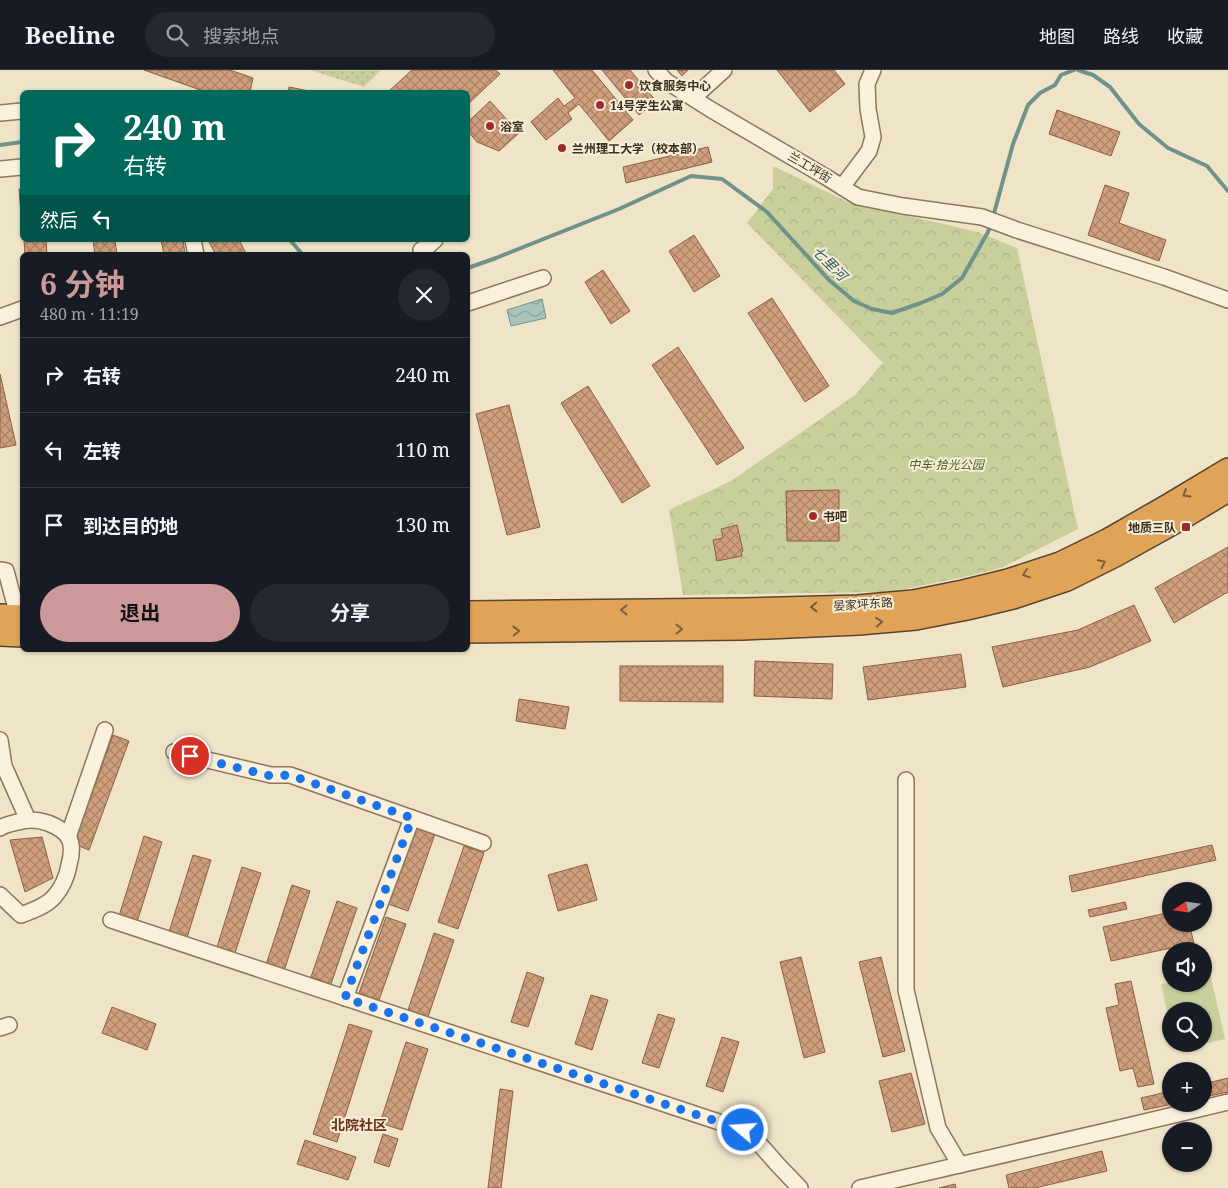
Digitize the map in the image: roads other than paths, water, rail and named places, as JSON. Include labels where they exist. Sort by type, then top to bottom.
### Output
[{"type":"highway","name":"晏家坪东路","points":[[470,632],[743,629],[859,624],[916,619],[967,609],[1013,598],[1064,571],[1107,540],[1228,469]]},
{"type":"highway","name":"晏家坪东路","points":[[470,612],[743,609],[868,605],[913,601],[1008,580],[1064,571],[1116,556],[1228,491]]},
{"type":"highway","points":[[0,636],[16,621]]},
{"type":"street","name":"兰工坪街","points":[[656,70],[666,81],[693,98],[858,197],[903,206],[982,217],[1228,300]]},
{"type":"street","points":[[693,98],[724,70]]},
{"type":"street","points":[[842,187],[869,151],[871,144],[867,84],[873,70]]},
{"type":"street","points":[[0,112],[20,111]]},
{"type":"street","points":[[0,169],[20,167]]},
{"type":"street","points":[[421,250],[433,242]]},
{"type":"street","points":[[470,302],[543,278]]},
{"type":"street","points":[[0,317],[20,310]]},
{"type":"street","points":[[0,570],[6,571],[16,621]]},
{"type":"street","points":[[68,836],[105,730]]},
{"type":"street","points":[[0,740],[4,766],[28,820]]},
{"type":"street","points":[[174,752],[271,776],[290,775],[483,843]]},
{"type":"street","points":[[906,780],[906,990],[938,1128],[960,1165]]},
{"type":"street","points":[[345,998],[412,818]]},
{"type":"street","points":[[0,828],[28,820],[42,821],[56,826],[68,836],[72,844],[72,852],[67,876],[54,897],[39,908],[21,915],[0,895]]},
{"type":"street","points":[[111,920],[743,1130],[756,1140],[800,1188]]},
{"type":"street","points":[[860,1188],[1228,1102]]},
{"type":"water","points":[[542,299],[546,318],[511,326],[507,310]]},
{"type":"waterway","name":"七里河","points":[[993,217],[1013,144],[1028,105],[1040,93],[1055,85],[1061,75],[1074,70]]},
{"type":"waterway","name":"七里河","points":[[1078,70],[1093,75],[1110,87],[1139,124],[1168,148],[1207,166],[1228,191]]},
{"type":"waterway","name":"七里河","points":[[0,145],[20,142]]},
{"type":"waterway","name":"七里河","points":[[470,267],[619,209],[691,176],[722,179],[767,212],[829,280],[854,301],[872,309],[892,313],[942,294],[962,278],[991,224]]},
{"type":"waterway","name":"七里河","points":[[292,242],[300,252]]},
{"type":"place","name":"饮食服务中心","points":[[629,85]]},
{"type":"place","name":"14号学生公寓","points":[[600,105]]},
{"type":"place","name":"浴室","points":[[490,126]]},
{"type":"place","name":"兰州理工大学（校本部）","points":[[562,148]]},
{"type":"place","name":"书吧","points":[[813,516]]},
{"type":"place","name":"地质三队","points":[[1186,527]]},
{"type":"district","name":"北院社区","points":[[359,1124]]},
{"type":"park label","name":"中车·拾光公园","points":[[946,464]]}]
